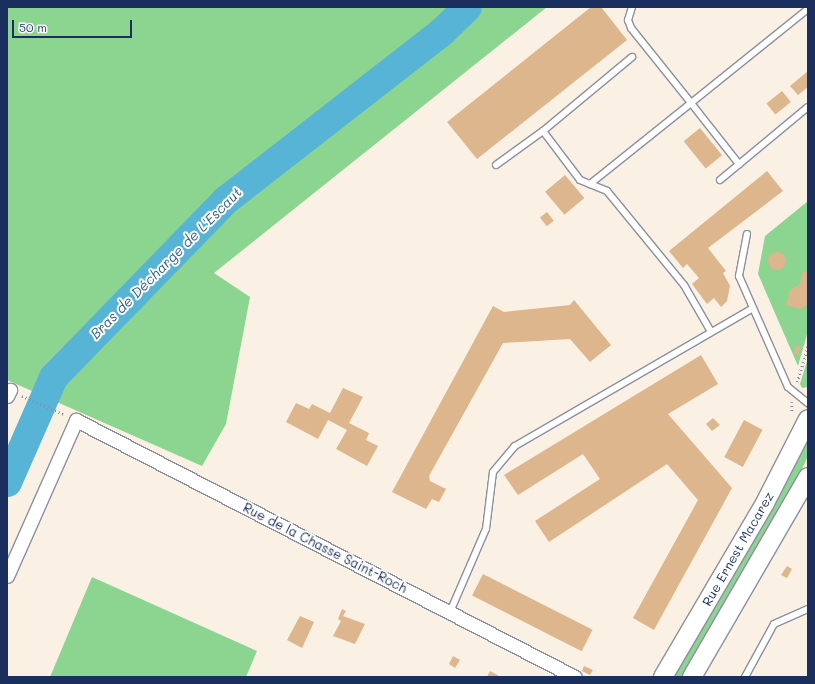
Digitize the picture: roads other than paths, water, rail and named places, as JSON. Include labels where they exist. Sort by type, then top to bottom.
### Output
[{"type":"main road","name":"Rue Ernest Macarez","points":[[663,677],[765,503],[808,418]]},
{"type":"main road","name":"Rue Ernest Macarez","points":[[692,677],[808,477]]},
{"type":"street","name":"Rue de la Chasse Saint-Roch","points":[[7,576],[76,420],[574,677]]},
{"type":"lane","points":[[632,7],[628,20],[631,28],[739,164]]},
{"type":"lane","points":[[590,184],[808,9]]},
{"type":"lane","points":[[496,165],[543,130],[632,57]]},
{"type":"lane","points":[[720,180],[808,107]]},
{"type":"lane","points":[[543,130],[580,180],[607,191],[684,285],[710,330]]},
{"type":"lane","points":[[748,234],[739,276],[788,387],[808,403]]},
{"type":"lane","points":[[450,612],[486,529],[493,472],[515,446],[710,330],[753,308]]},
{"type":"lane","points":[[745,677],[774,624],[808,609]]},
{"type":"waterway","name":"Bras de Décharge de L'Escaut","points":[[7,482],[53,377],[225,200],[443,30],[467,7]]}]
